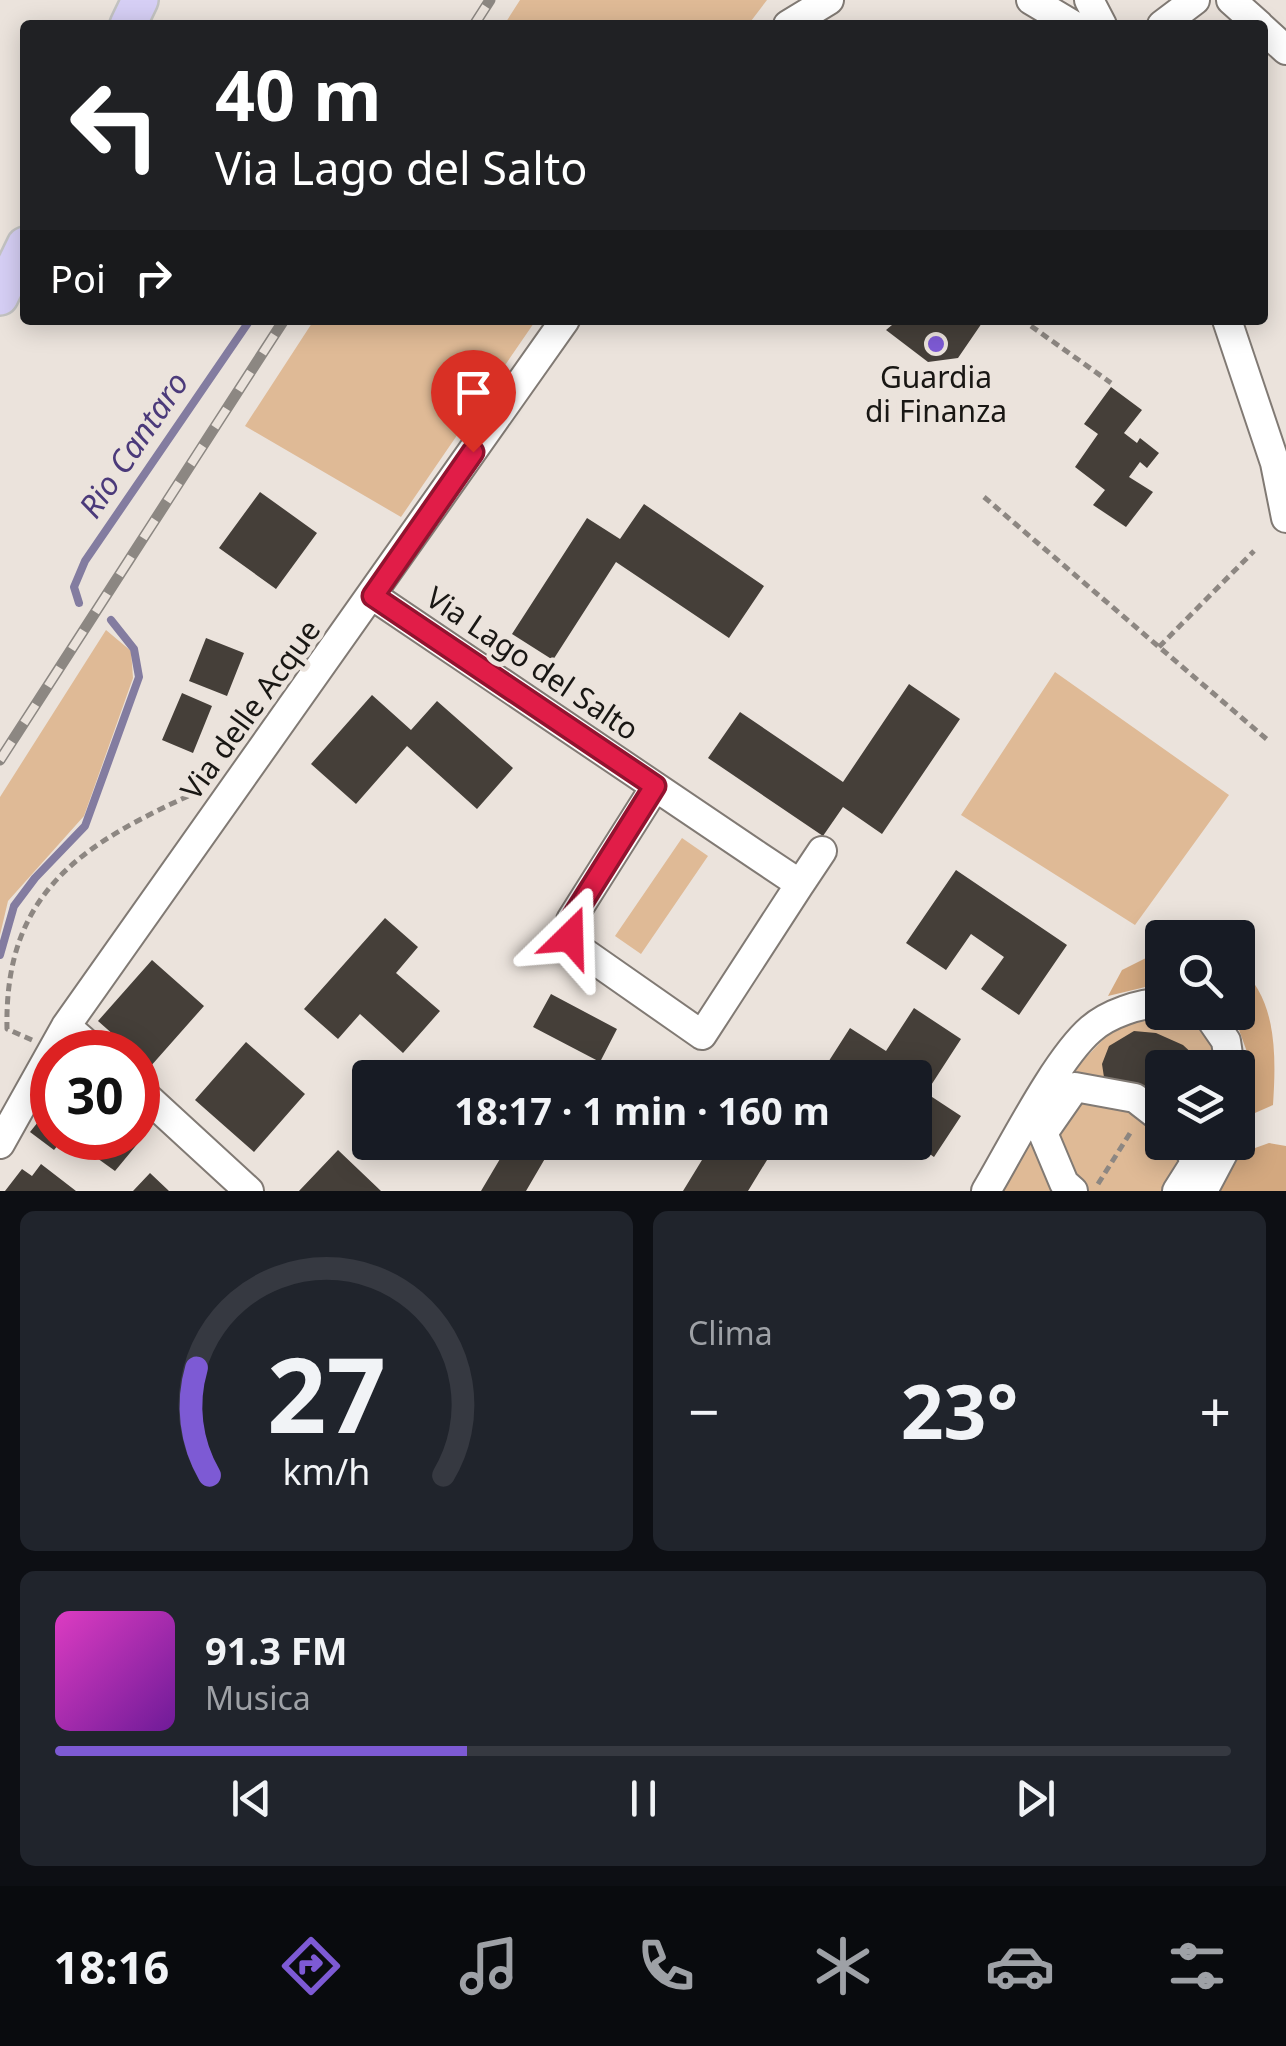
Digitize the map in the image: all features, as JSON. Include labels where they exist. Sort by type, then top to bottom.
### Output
[{"type":"main road","points":[[0,297],[20,255]]},
{"type":"street","points":[[774,20],[789,0]]},
{"type":"street","points":[[796,20],[828,0]]},
{"type":"street","points":[[1032,0],[1065,20]]},
{"type":"street","points":[[1169,20],[1195,0]]},
{"type":"street","points":[[1232,0],[1253,20]]},
{"type":"street","name":"Via delle Acque","points":[[64,1030],[562,325]]},
{"type":"street","points":[[1229,325],[1275,463],[1286,518]]},
{"type":"street","name":"Via Lago del Salto","points":[[373,596],[800,884]]},
{"type":"street","points":[[655,786],[571,920],[570,937],[579,949],[702,1035],[822,851]]},
{"type":"street","points":[[986,1191],[1064,1063],[1092,1028],[1124,1011],[1145,1006]]},
{"type":"street","points":[[1073,1191],[1064,1182],[1043,1134],[1075,1087],[1135,1098],[1145,1106]]},
{"type":"street","name":"Via delle Acque","points":[[0,1144],[30,1090]]},
{"type":"street","points":[[160,1109],[249,1191]]},
{"type":"street","points":[[1177,1191],[1195,1160]]},
{"type":"street","points":[[1203,1191],[1219,1160]]},
{"type":"path","points":[[1030,326],[1111,383]]},
{"type":"path","points":[[984,497],[1270,742]]},
{"type":"path","points":[[1159,647],[1254,551]]},
{"type":"path","points":[[30,1033],[4,1030],[6,997],[31,910],[61,873],[133,821],[200,791]]},
{"type":"path","points":[[1094,1191],[1145,1125]]},
{"type":"shaded area","points":[[520,0],[767,0],[752,20],[507,20]]},
{"type":"shaded area","points":[[311,325],[533,325],[401,517],[245,426]]},
{"type":"shaded area","points":[[106,630],[131,651],[133,678],[84,816],[8,901],[0,935],[0,797]]},
{"type":"shaded area","points":[[1055,672],[1229,795],[1135,925],[961,815]]},
{"type":"shaded area","points":[[682,838],[708,856],[641,954],[615,936]]},
{"type":"shaded area","points":[[1145,958],[1145,987],[1108,996],[1122,970]]},
{"type":"shaded area","points":[[1255,985],[1272,1030],[1274,1068],[1273,1105],[1255,1113],[1255,1050],[1246,1050],[1239,1030],[1255,1030]]},
{"type":"shaded area","points":[[1145,1017],[1145,1030],[1205,1030],[1213,1041],[1216,1050],[1145,1050],[1145,1160],[1211,1160],[1193,1191],[1000,1191],[1075,1069],[1114,1028]]},
{"type":"shaded area","points":[[1269,1143],[1286,1146],[1286,1191],[1219,1191],[1237,1160],[1255,1160],[1255,1148]]},
{"type":"building","name":"Guardia di Finanza","points":[[892,325],[981,325],[958,358],[928,362],[886,330]]},
{"type":"building","points":[[1111,387],[1142,410],[1124,433],[1137,443],[1140,438],[1159,453],[1147,468],[1140,462],[1129,477],[1153,492],[1126,527],[1093,505],[1105,490],[1075,467],[1098,434],[1084,424]]},
{"type":"building","points":[[260,492],[317,533],[276,589],[219,548]]},
{"type":"building","points":[[644,504],[764,586],[729,638],[616,562],[553,660],[512,634],[587,518],[620,539]]},
{"type":"building","points":[[206,638],[244,653],[227,696],[189,681]]},
{"type":"building","points":[[909,684],[960,719],[882,834],[843,807],[823,836],[708,758],[740,712],[843,782]]},
{"type":"building","points":[[182,693],[212,706],[193,753],[162,740]]},
{"type":"building","points":[[372,695],[411,730],[437,701],[513,768],[477,809],[407,746],[356,804],[311,764]]},
{"type":"building","points":[[956,870],[1067,945],[1019,1015],[981,989],[1004,957],[971,934],[946,970],[906,943]]},
{"type":"building","points":[[385,918],[418,947],[396,973],[440,1011],[403,1053],[360,1014],[338,1039],[304,1009]]},
{"type":"building","points":[[152,960],[204,1006],[160,1056],[160,1030],[108,1030],[98,1021]]},
{"type":"building","points":[[551,994],[617,1029],[601,1060],[596,1060],[533,1027]]},
{"type":"building","points":[[914,1008],[961,1039],[932,1084],[932,1060],[830,1060],[850,1028],[886,1051]]},
{"type":"building","points":[[1134,1031],[1156,1033],[1188,1050],[1145,1050],[1145,1099],[1105,1084],[1102,1064],[1109,1046]]},
{"type":"building","points":[[246,1042],[305,1094],[254,1152],[195,1100]]},
{"type":"building","points":[[932,1097],[961,1116],[932,1156]]},
{"type":"building","points":[[338,1150],[381,1191],[299,1191]]},
{"type":"building","points":[[100,1160],[124,1160],[115,1171]]},
{"type":"building","points":[[499,1160],[544,1160],[526,1191],[481,1191]]},
{"type":"building","points":[[702,1160],[767,1160],[748,1191],[683,1191]]},
{"type":"building","points":[[41,1164],[76,1191],[5,1191],[22,1169],[32,1176]]},
{"type":"building","points":[[150,1173],[169,1191],[133,1191]]},
{"type":"waterway","name":"Rio Cantaro","points":[[79,603],[74,587],[85,561],[247,325]]},
{"type":"waterway","name":"Rio Cantaro","points":[[0,955],[14,906],[85,826],[139,677],[134,649],[111,620]]},
{"type":"railway","points":[[477,20],[490,0]]},
{"type":"railway","points":[[0,760],[281,325]]},
{"type":"place","name":"Guardia di Finanza","points":[[936,344]]},
{"type":"route","points":[[473,452],[373,596],[655,786],[571,920],[570,937]]}]
